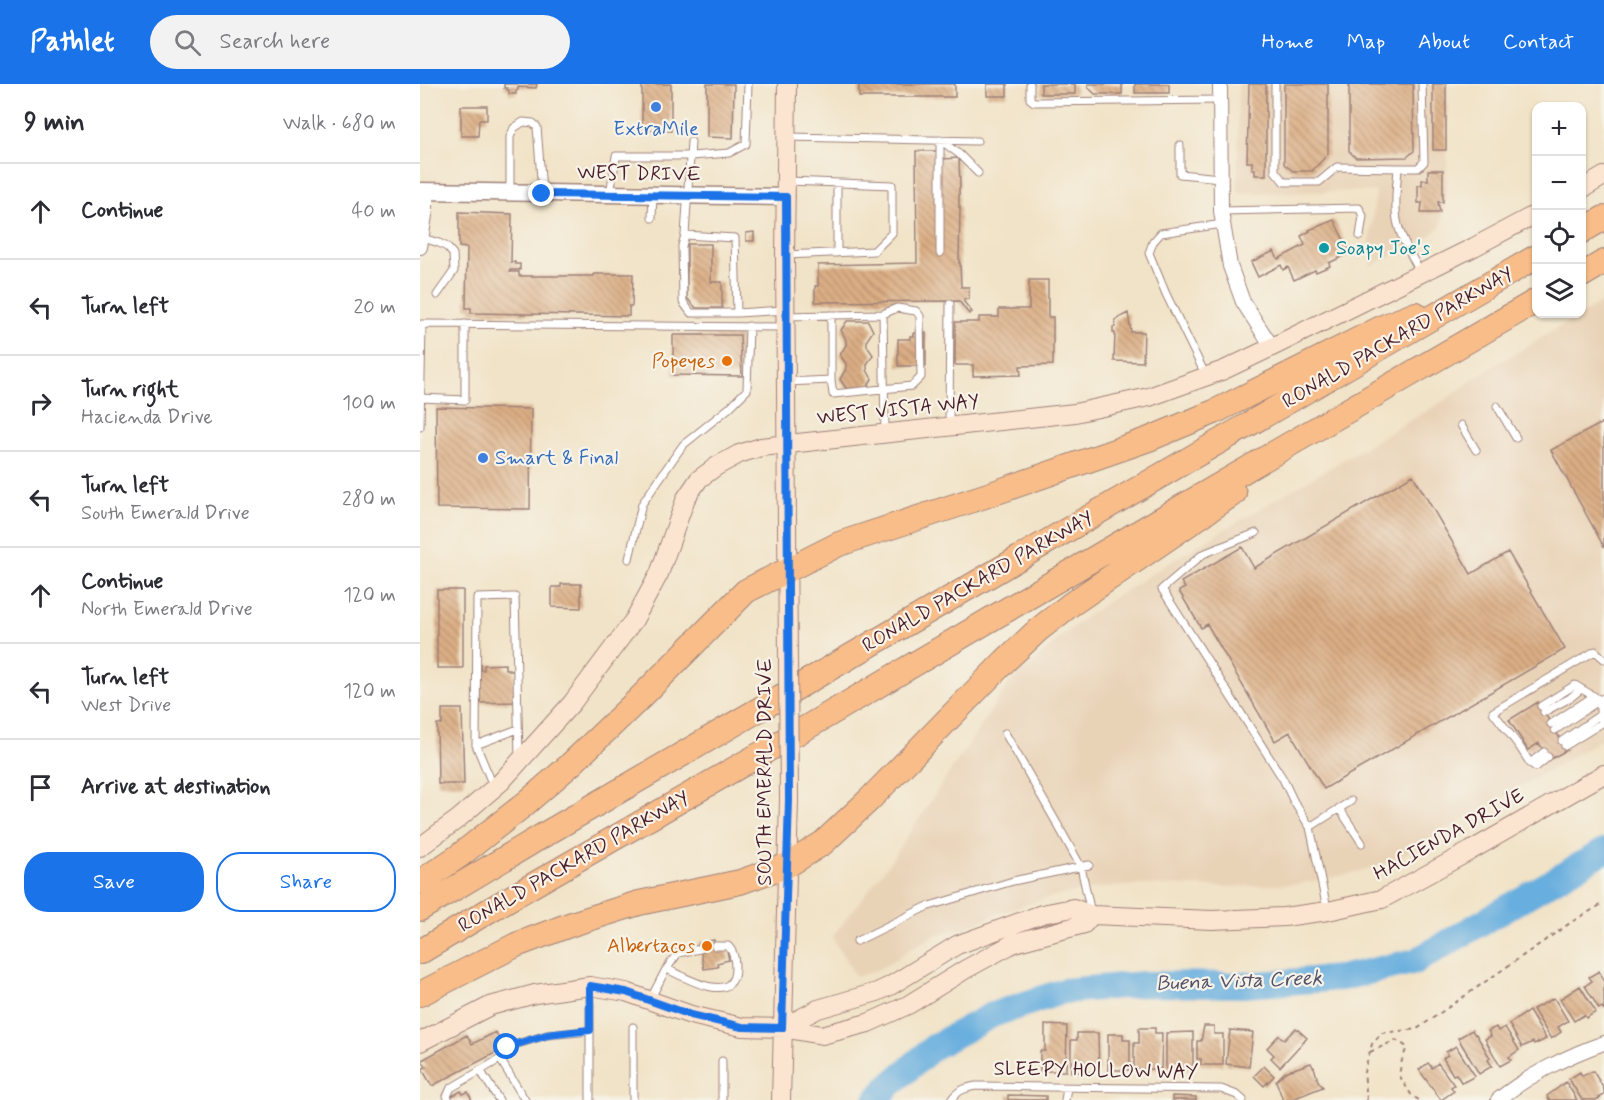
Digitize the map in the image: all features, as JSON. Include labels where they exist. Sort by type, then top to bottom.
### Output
[{"type":"highway","points":[[1586,228],[1604,218]]},
{"type":"highway","name":"RONALD PACKARD PARKWAY","points":[[420,909],[1532,259]]},
{"type":"highway","points":[[1586,272],[1604,262]]},
{"type":"highway","points":[[420,882],[459,856],[517,811],[570,765],[746,591],[839,544],[1149,439],[1214,412],[1385,326],[1474,294]]},
{"type":"highway","name":"RONALD PACKARD PARKWAY","points":[[420,952],[1532,303]]},
{"type":"highway","points":[[420,994],[516,945],[572,924],[639,903],[740,882],[788,865],[823,843],[869,800],[1038,630],[1070,605],[1379,393]]},
{"type":"main road","name":"SOUTH EMERALD DRIVE","points":[[781,1100],[789,800],[785,256],[787,84]]},
{"type":"main road","points":[[1586,186],[1604,176]]},
{"type":"main road","name":"WEST VISTA WAY","points":[[420,847],[494,788],[572,703],[634,620],[659,574],[686,498],[699,479],[717,466],[739,454],[761,447],[1075,413],[1149,397],[1224,370],[1532,216]]},
{"type":"main road","name":"HACIENDA DRIVE","points":[[782,1028],[818,1009],[877,992],[948,950],[1042,914],[1073,908],[1092,915],[1212,921],[1284,917],[1328,911],[1382,899],[1604,774]]},
{"type":"main road","name":"HACIENDA DRIVE","points":[[420,1042],[490,1006],[535,994],[590,986],[626,992],[691,1015],[742,1027],[782,1028],[822,1035],[868,1023],[908,1005],[1014,943],[1084,924],[1092,915]]},
{"type":"street","points":[[1220,84],[1222,217],[1230,266],[1243,302],[1272,347]]},
{"type":"street","name":"WEST DRIVE","points":[[423,191],[688,196],[786,189]]},
{"type":"street","points":[[421,242],[426,209],[423,191]]},
{"type":"street","points":[[1498,1100],[1514,1087],[1580,1051],[1604,1043]]},
{"type":"lane","points":[[610,195],[616,156],[691,156],[729,153],[746,144],[748,84]]},
{"type":"lane","points":[[1030,84],[1030,99],[1034,102],[1220,100]]},
{"type":"lane","points":[[1275,84],[1275,171],[1284,182],[1319,182],[1337,167],[1418,168],[1424,162],[1422,84]]},
{"type":"lane","points":[[510,193],[510,137],[514,128],[524,122],[533,123],[537,127],[542,194]]},
{"type":"lane","points":[[786,137],[977,141]]},
{"type":"lane","points":[[940,140],[959,154],[978,174]]},
{"type":"lane","points":[[940,140],[940,254]]},
{"type":"lane","points":[[691,142],[685,235],[682,246],[683,302],[691,314],[737,313],[786,317],[831,315],[883,314],[897,308],[916,311],[920,316],[921,377],[912,386],[833,394],[831,315]]},
{"type":"lane","points":[[1180,145],[1180,174],[1221,178]]},
{"type":"lane","points":[[1398,168],[1397,221],[1421,273]]},
{"type":"lane","points":[[785,256],[874,251],[892,233],[892,185],[837,183],[786,189]]},
{"type":"lane","points":[[837,183],[837,253]]},
{"type":"lane","points":[[652,195],[652,218]]},
{"type":"lane","points":[[1206,376],[1166,294],[1149,253],[1153,242],[1161,233],[1222,217],[1359,208],[1363,216],[1360,236]]},
{"type":"lane","points":[[685,235],[735,238],[737,313]]},
{"type":"lane","points":[[421,242],[439,243],[453,254],[454,271],[437,295]]},
{"type":"lane","points":[[949,427],[950,304]]},
{"type":"lane","points":[[883,314],[885,434]]},
{"type":"lane","points":[[420,427],[422,324],[749,326],[786,317]]},
{"type":"lane","points":[[421,398],[465,400],[465,324]]},
{"type":"lane","points":[[628,559],[642,504],[670,462],[683,445],[729,408],[747,390],[749,326]]},
{"type":"lane","points":[[787,382],[831,380]]},
{"type":"lane","points":[[1497,406],[1516,438]]},
{"type":"lane","points":[[1461,425],[1476,450]]},
{"type":"lane","points":[[1256,533],[1203,554],[1162,589],[1283,779],[1310,827],[1328,911]]},
{"type":"lane","points":[[494,788],[476,745],[477,598],[515,597],[519,762]]},
{"type":"lane","points":[[1546,754],[1530,763],[1526,751],[1511,730],[1493,712],[1595,651],[1604,659]]},
{"type":"lane","points":[[1543,709],[1570,698],[1581,689],[1599,698]]},
{"type":"lane","points":[[1563,744],[1600,715],[1599,698]]},
{"type":"lane","points":[[1553,727],[1599,698]]},
{"type":"lane","points":[[476,745],[518,729]]},
{"type":"lane","points":[[1005,733],[1081,867],[1092,915]]},
{"type":"lane","points":[[1310,827],[1351,801]]},
{"type":"lane","points":[[1339,808],[1362,843]]},
{"type":"lane","points":[[857,941],[926,907],[1013,881],[1089,865]]},
{"type":"lane","points":[[667,969],[716,989],[724,987],[734,977],[734,955],[728,946],[715,946]]},
{"type":"lane","points":[[650,1000],[678,953],[700,949]]},
{"type":"lane","points":[[590,986],[590,1100]]},
{"type":"lane","points":[[633,1027],[633,1100]]},
{"type":"lane","points":[[507,1047],[547,1035],[590,1030]]},
{"type":"lane","points":[[449,1100],[447,1096],[451,1088],[500,1059],[525,1100]]},
{"type":"lane","points":[[722,1061],[722,1100]]},
{"type":"lane","points":[[480,1070],[499,1100]]},
{"type":"lane","name":"SLEEPY HOLLOW WAY","points":[[951,1100],[963,1089],[976,1086],[1221,1089],[1243,1100]]},
{"type":"lane","points":[[1065,1100],[1067,1088]]},
{"type":"path","points":[[1367,1100],[1364,1072],[1372,1044],[1382,1033],[1417,1029],[1573,921],[1604,903]]},
{"type":"path","points":[[1370,1052],[1396,1040],[1407,1047],[1399,1075],[1412,1096],[1419,1100]]},
{"type":"shaded area","points":[[1238,84],[1447,84],[1447,185],[1441,226],[1430,236],[1371,266],[1369,246],[1376,191],[1238,193]]},
{"type":"shaded area","points":[[1604,301],[1604,738],[1405,854],[1378,866],[1297,884],[1231,887],[1140,885],[1099,888],[1046,898],[1000,913],[959,930],[936,934],[890,963],[856,977],[832,937],[888,865],[1010,682],[1070,629],[1106,603],[1193,548],[1447,399],[1482,373],[1575,318],[1586,318],[1586,312]]},
{"type":"building","points":[[504,84],[537,84],[536,88],[518,87],[516,94],[509,94]]},
{"type":"building","name":"ExtraMile","points":[[642,84],[671,84],[671,131],[642,130]]},
{"type":"building","points":[[707,84],[734,84],[733,138],[707,137]]},
{"type":"building","points":[[859,84],[955,84],[955,97],[859,97]]},
{"type":"building","points":[[987,84],[1007,84],[1007,96],[987,96]]},
{"type":"building","points":[[1041,84],[1075,84],[1075,94],[1041,94]]},
{"type":"building","points":[[1088,84],[1122,84],[1122,94],[1095,94]]},
{"type":"building","points":[[1135,84],[1169,84],[1169,93],[1135,93]]},
{"type":"building","points":[[1249,84],[1266,84],[1266,175],[1255,175],[1252,162],[1247,162]]},
{"type":"building","points":[[1284,84],[1328,84],[1328,154],[1312,171],[1293,171],[1284,164]]},
{"type":"building","points":[[1349,84],[1413,84],[1414,151],[1407,157],[1356,158],[1349,151]]},
{"type":"building","points":[[1433,84],[1446,84],[1446,150],[1433,150]]},
{"type":"building","points":[[461,106],[487,106],[487,120],[479,120],[478,136],[461,136]]},
{"type":"building","points":[[916,151],[943,151],[943,159],[959,158],[961,287],[969,287],[969,299],[964,299],[964,302],[972,312],[969,314],[959,301],[815,302],[818,265],[917,263]]},
{"type":"building","points":[[1428,170],[1443,170],[1443,202],[1438,202],[1440,213],[1421,213],[1422,203],[1418,203],[1418,185],[1422,185],[1422,180],[1428,180]]},
{"type":"building","points":[[459,212],[512,214],[511,262],[520,264],[520,270],[510,270],[510,272],[519,272],[519,276],[633,274],[632,306],[629,306],[629,316],[471,313],[471,308],[466,308],[467,248],[459,247]]},
{"type":"building","name":"Soapy Joe's","points":[[1334,220],[1350,253],[1329,263],[1330,266],[1294,280],[1288,267],[1283,270],[1281,265],[1258,277],[1251,262],[1274,251],[1278,259],[1305,245],[1301,236],[1309,230]]},
{"type":"building","points":[[754,232],[754,241],[746,241],[746,233]]},
{"type":"building","points":[[687,244],[711,244],[711,282],[722,282],[722,308],[696,308],[687,298]]},
{"type":"building","points":[[1029,280],[1048,280],[1048,317],[1053,317],[1053,365],[1020,366],[1021,375],[973,376],[973,365],[955,365],[955,322],[979,322],[979,317],[999,317],[999,309],[1029,309]]},
{"type":"building","points":[[1128,313],[1131,332],[1144,332],[1143,362],[1114,361],[1115,333],[1113,333],[1113,327],[1115,327],[1115,320]]},
{"type":"building","points":[[847,321],[868,321],[873,331],[867,340],[867,346],[873,355],[867,364],[867,370],[872,379],[866,389],[846,388],[840,379],[846,369],[846,364],[840,355],[846,345],[841,330]]},
{"type":"building","points":[[914,333],[926,333],[926,366],[898,366],[898,339],[910,339]]},
{"type":"building","points":[[673,335],[740,335],[742,376],[673,375]]},
{"type":"building","name":"Smart & Final","points":[[436,407],[531,409],[530,509],[437,508]]},
{"type":"building","points":[[1604,422],[1604,547],[1551,450]]},
{"type":"building","points":[[1413,475],[1471,574],[1508,552],[1565,649],[1324,789],[1290,732],[1275,741],[1207,624],[1201,628],[1179,591],[1185,588],[1181,582],[1242,547],[1254,568]]},
{"type":"building","points":[[561,584],[581,584],[581,608],[552,607],[552,587],[561,587]]},
{"type":"building","points":[[437,590],[463,590],[463,668],[437,668]]},
{"type":"building","points":[[505,664],[505,669],[514,671],[514,702],[480,703],[479,670],[484,670],[484,665]]},
{"type":"building","points":[[1538,702],[1567,750],[1549,760],[1539,743],[1528,750],[1509,720]]},
{"type":"building","points":[[442,709],[462,709],[464,784],[438,784],[437,724],[442,724]]},
{"type":"building","points":[[714,940],[715,949],[726,947],[729,960],[717,963],[718,967],[704,969],[699,943]]},
{"type":"building","points":[[1599,971],[1604,980],[1604,1010],[1602,1007],[1599,1009],[1585,986],[1592,981],[1589,977]]},
{"type":"building","points":[[1580,986],[1596,1012],[1574,1021],[1560,999]]},
{"type":"building","points":[[1554,998],[1568,1021],[1558,1027],[1561,1032],[1551,1039],[1533,1009]]},
{"type":"building","points":[[1529,1011],[1546,1039],[1522,1047],[1509,1024]]},
{"type":"building","points":[[1045,1025],[1067,1026],[1066,1071],[1040,1071],[1040,1051],[1045,1051]]},
{"type":"building","points":[[1204,1026],[1214,1026],[1214,1034],[1223,1034],[1223,1065],[1201,1065],[1201,1059],[1197,1059],[1197,1041],[1201,1041]]},
{"type":"building","points":[[1496,1027],[1498,1031],[1505,1027],[1519,1050],[1509,1057],[1511,1060],[1500,1066],[1485,1039],[1491,1036],[1488,1031]]},
{"type":"building","points":[[1139,1028],[1155,1028],[1155,1033],[1162,1033],[1161,1069],[1134,1069],[1134,1043],[1139,1043]]},
{"type":"building","points":[[1296,1028],[1307,1038],[1280,1067],[1271,1058],[1274,1055],[1267,1048],[1279,1035],[1284,1040]]},
{"type":"building","points":[[1230,1030],[1253,1032],[1249,1067],[1226,1064]]},
{"type":"building","points":[[1472,1030],[1490,1058],[1488,1060],[1492,1066],[1479,1074],[1458,1038]]},
{"type":"building","points":[[496,1032],[503,1049],[432,1086],[422,1069],[426,1067],[422,1060],[467,1035],[472,1044]]},
{"type":"building","points":[[1193,1032],[1193,1068],[1166,1069],[1166,1033]]},
{"type":"building","points":[[1077,1033],[1098,1033],[1099,1072],[1071,1072],[1071,1040],[1077,1040]]},
{"type":"building","points":[[1108,1034],[1123,1034],[1123,1040],[1130,1040],[1130,1070],[1108,1070]]},
{"type":"building","points":[[1456,1046],[1475,1076],[1464,1082],[1461,1082],[1456,1074],[1453,1075],[1443,1058],[1448,1055],[1446,1052]]},
{"type":"building","points":[[1311,1063],[1323,1087],[1290,1100],[1283,1100],[1276,1081],[1285,1072]]},
{"type":"building","points":[[1428,1063],[1432,1068],[1438,1063],[1454,1085],[1451,1087],[1454,1091],[1441,1100],[1419,1070]]},
{"type":"building","points":[[1264,1066],[1274,1076],[1264,1086],[1254,1076]]},
{"type":"building","points":[[1593,1071],[1604,1089],[1604,1095],[1596,1100],[1582,1100],[1569,1079],[1580,1072],[1582,1076]]},
{"type":"building","points":[[1566,1082],[1577,1100],[1549,1100],[1547,1096]]},
{"type":"building","points":[[461,1091],[463,1094],[468,1092],[472,1100],[452,1100],[450,1097]]},
{"type":"building","points":[[1008,1095],[1046,1096],[1046,1100],[1008,1100]]},
{"type":"building","points":[[1172,1096],[1196,1097],[1196,1100],[1172,1100]]},
{"type":"waterway","name":"Buena Vista Creek","points":[[876,1100],[935,1046],[992,1015],[1064,991],[1144,984],[1244,985],[1341,978],[1416,961],[1604,851]]},
{"type":"place","name":"ExtraMile","points":[[656,107]]},
{"type":"place","name":"Soapy Joe's","points":[[1324,248]]},
{"type":"place","name":"Popeyes","points":[[727,361]]},
{"type":"place","name":"Smart & Final","points":[[483,458]]},
{"type":"place","name":"Albertacos","points":[[707,946]]},
{"type":"route","points":[[507,1047],[547,1035],[590,1030],[590,986],[626,992],[691,1015],[742,1027],[782,1028],[789,800],[786,197],[542,194]]}]
